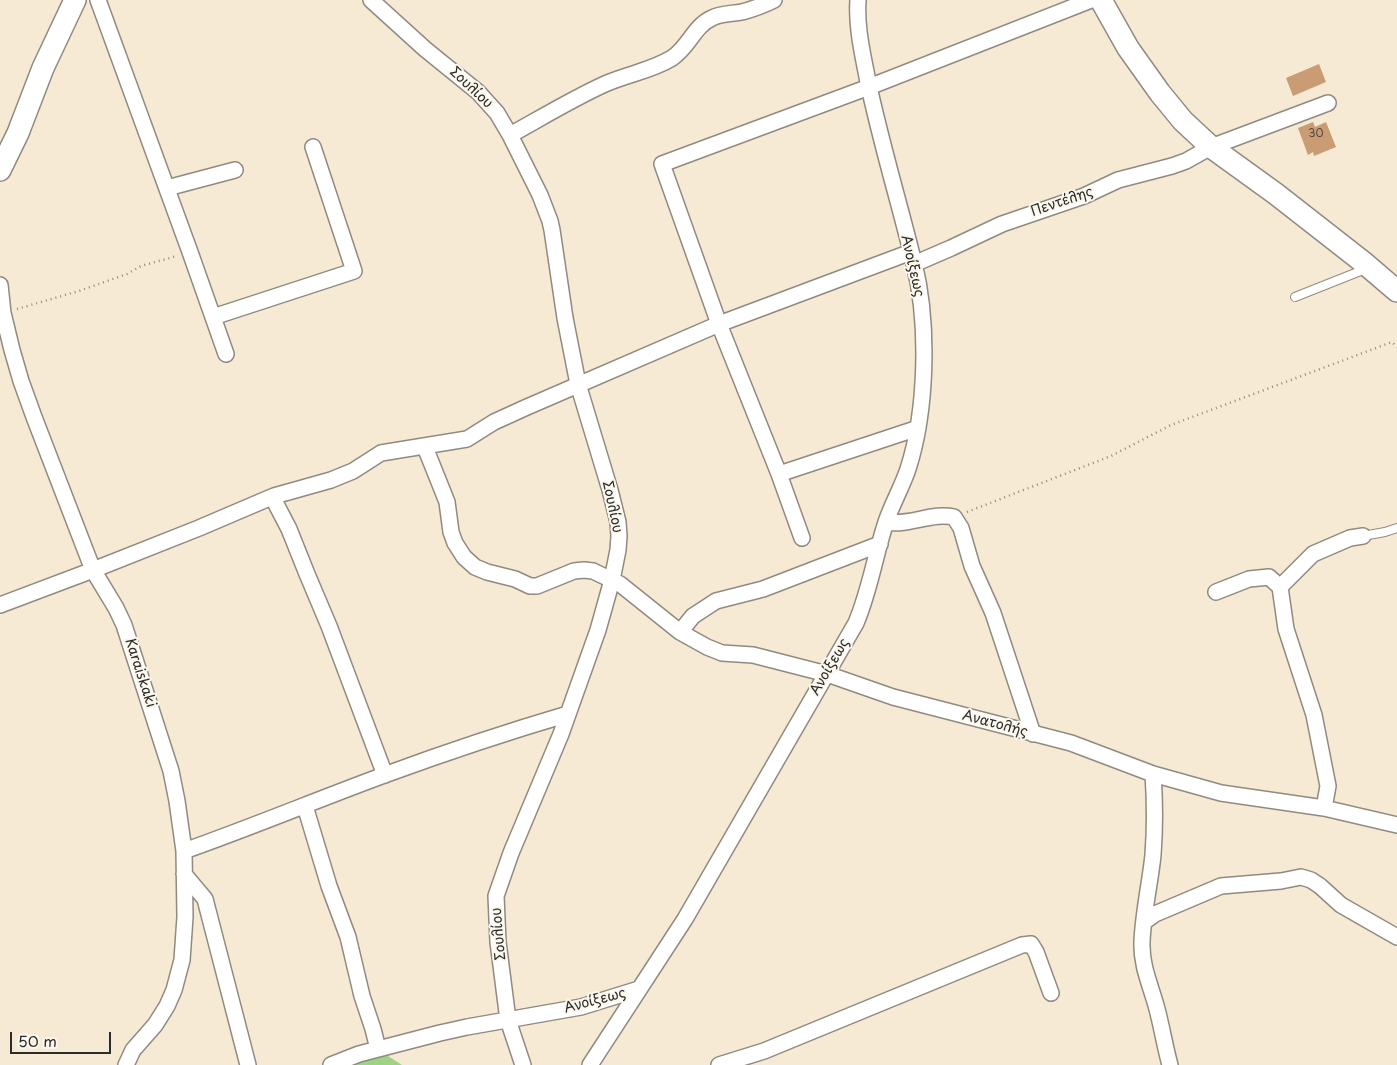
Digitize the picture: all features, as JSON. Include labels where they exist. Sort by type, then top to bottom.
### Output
[{"type":"street","points":[[0,170],[18,133],[44,68],[75,0]]},
{"type":"street","points":[[98,0],[226,354]]},
{"type":"street","name":"Σουλίου","points":[[371,0],[425,49],[483,96],[497,113],[540,195],[550,221],[565,318],[578,384],[618,522],[618,550],[598,630],[568,714],[541,784],[511,853],[496,896],[498,942],[508,1020],[523,1065]]},
{"type":"street","points":[[510,136],[595,89],[654,67],[674,57],[697,30],[714,16],[750,10],[774,0]]},
{"type":"street","name":"Ανοίξεως","points":[[331,1065],[359,1054],[467,1027],[581,1007],[639,989],[685,919],[856,623],[870,584],[886,522],[908,470],[918,428],[921,404],[923,332],[921,305],[912,258],[869,87],[859,29],[858,0]]},
{"type":"street","points":[[802,538],[779,474],[719,324],[662,164],[869,87],[1092,0]]},
{"type":"street","points":[[1101,0],[1128,48],[1160,93],[1183,121],[1211,147],[1276,194],[1397,291]]},
{"type":"street","name":"Πεντέλης","points":[[0,605],[199,528],[274,496],[331,480],[353,471],[381,454],[467,439],[494,422],[719,324],[912,258],[951,248],[1002,224],[1084,196],[1118,180],[1172,166],[1211,147],[1328,103]]},
{"type":"street","points":[[213,317],[354,271],[313,147]]},
{"type":"street","points":[[167,188],[235,170]]},
{"type":"street","name":"Karaiskaki","points":[[0,284],[3,313],[21,381],[93,570],[119,614],[131,645],[170,771],[177,801],[184,850],[185,917],[184,942],[177,982],[167,1006],[155,1025],[133,1050],[126,1065]]},
{"type":"street","points":[[779,474],[918,428]]},
{"type":"street","name":"Ανατολής","points":[[425,447],[447,502],[450,532],[461,552],[475,567],[487,572],[515,579],[533,587],[566,574],[584,570],[593,572],[612,580],[633,594],[680,632],[722,653],[754,656],[827,674],[893,697],[1072,743],[1153,774],[1221,793],[1324,808],[1397,825]]},
{"type":"street","points":[[274,496],[329,626],[385,775]]},
{"type":"street","points":[[886,522],[895,524],[907,523],[944,515],[954,517],[961,528],[972,566],[992,612],[1033,734]]},
{"type":"street","points":[[1280,587],[1313,554],[1350,538],[1363,536]]},
{"type":"street","points":[[680,632],[693,616],[716,601],[762,590],[880,544]]},
{"type":"street","points":[[1216,592],[1249,579],[1269,577],[1280,587],[1286,628],[1314,715],[1328,786],[1324,808]]},
{"type":"street","points":[[184,850],[458,749],[568,714]]},
{"type":"street","points":[[1153,774],[1155,829],[1142,943],[1144,970],[1157,1009],[1170,1065]]},
{"type":"street","points":[[305,806],[329,886],[348,937],[362,996],[378,1049]]},
{"type":"street","points":[[184,874],[205,900],[248,1065]]},
{"type":"street","points":[[1144,922],[1155,914],[1221,886],[1281,881],[1301,877],[1311,880],[1320,886],[1341,906],[1397,937]]},
{"type":"street","points":[[719,1065],[764,1051],[1022,945],[1031,944],[1052,993]]},
{"type":"street","points":[[590,1065],[639,989]]},
{"type":"lane","points":[[1295,297],[1370,268]]},
{"type":"lane","points":[[1363,536],[1397,528]]},
{"type":"path","points":[[3,313],[79,291],[127,274],[152,262],[190,252]]},
{"type":"path","points":[[954,517],[1111,456],[1180,421],[1392,342],[1397,347]]},
{"type":"green space","points":[[385,1054],[402,1065],[353,1065]]},
{"type":"building","points":[[1319,64],[1326,82],[1293,96],[1286,78]]},
{"type":"building","points":[[1313,122],[1315,127],[1326,122],[1336,147],[1314,156],[1313,152],[1308,155],[1298,128]]}]
